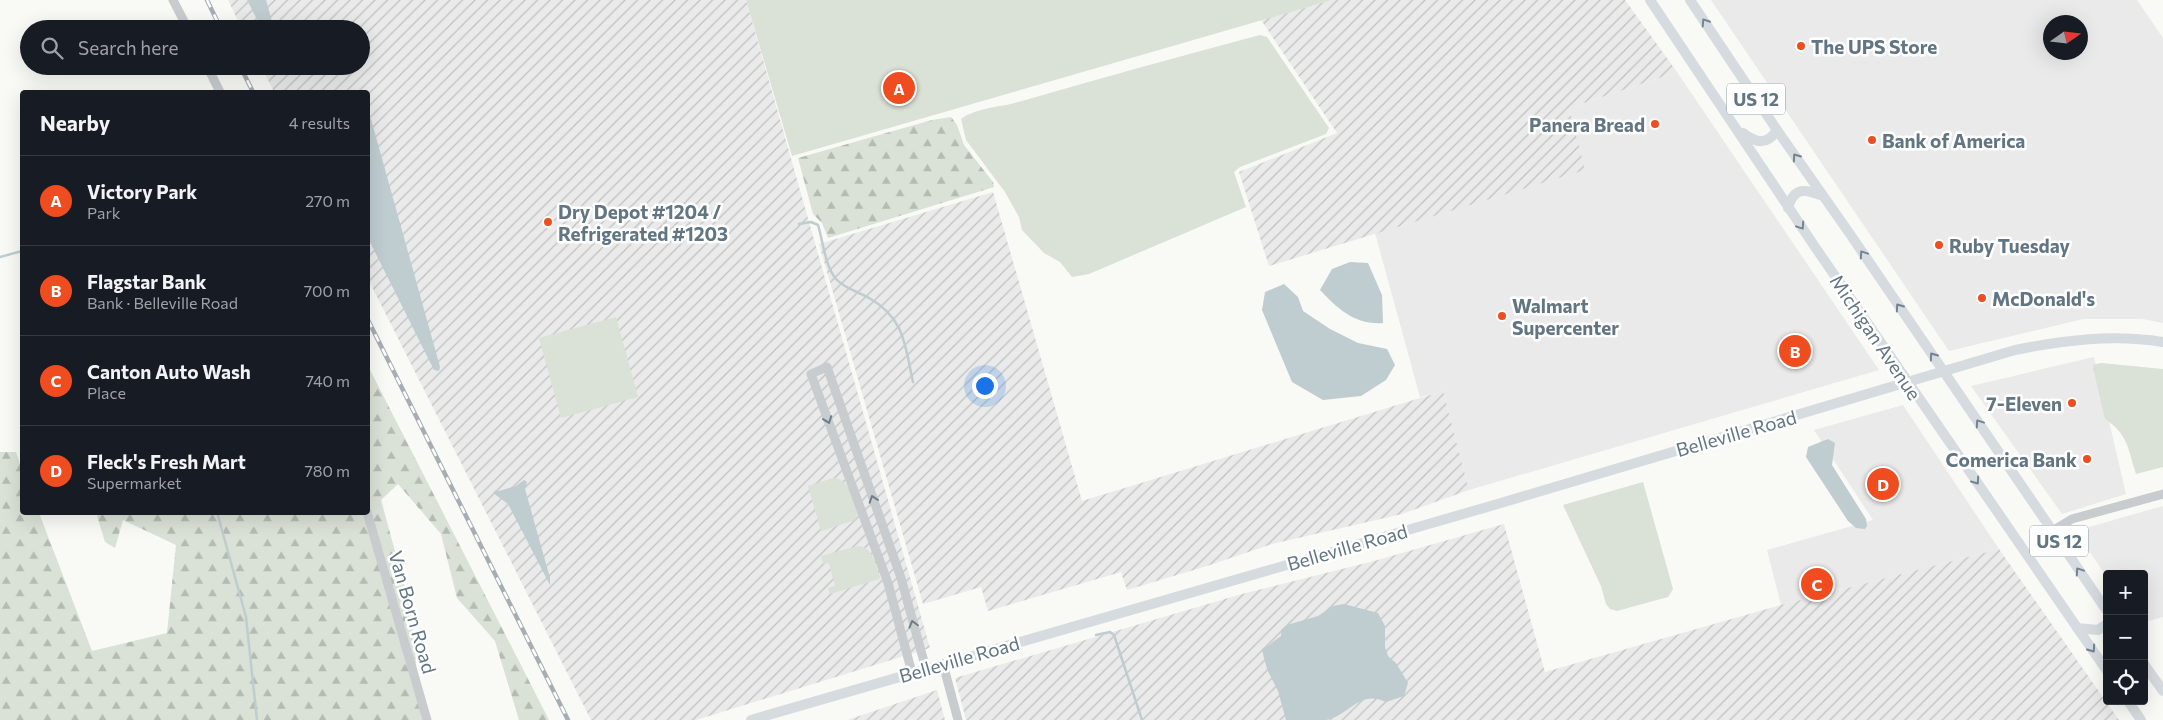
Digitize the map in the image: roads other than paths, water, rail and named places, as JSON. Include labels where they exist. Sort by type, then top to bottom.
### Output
[{"type":"main road","name":"Michigan Avenue","points":[[1650,0],[1737,128],[1788,208],[2103,665]]},
{"type":"main road","name":"Michigan Avenue","points":[[1690,0],[2103,605]]},
{"type":"main road","points":[[1737,128],[1757,142],[1770,139],[1777,130]]},
{"type":"main road","points":[[1788,208],[1793,197],[1802,191],[1808,190],[1824,197]]},
{"type":"main road","name":"Belleville Road","points":[[751,720],[2015,350],[2078,339],[2126,338],[2163,342]]},
{"type":"main road","points":[[2077,628],[2098,630],[2103,627]]},
{"type":"main road","points":[[2148,669],[2163,690]]},
{"type":"main road","points":[[2131,705],[2141,720]]},
{"type":"street","points":[[173,0],[183,20]]},
{"type":"street","points":[[212,75],[219,90]]},
{"type":"street","points":[[912,673],[888,583],[811,374],[827,367],[901,578],[926,669]]},
{"type":"street","points":[[844,462],[858,457]]},
{"type":"street","points":[[2052,532],[2072,519],[2163,494]]},
{"type":"street","name":"Van Born Road","points":[[368,515],[427,720]]},
{"type":"street","points":[[869,531],[883,526]]},
{"type":"street","points":[[888,583],[901,578]]},
{"type":"street","points":[[943,664],[958,720]]},
{"type":"waterway","points":[[799,224],[811,222],[818,225],[829,267],[836,279],[848,288],[869,298],[890,314],[897,324],[905,345],[913,382]]},
{"type":"waterway","points":[[0,257],[20,252]]},
{"type":"waterway","points":[[218,515],[246,617],[257,720]]},
{"type":"waterway","points":[[1096,635],[1110,632],[1114,635],[1142,720]]},
{"type":"railway","points":[[207,0],[217,20]]},
{"type":"railway","points":[[244,75],[252,90]]},
{"type":"railway","points":[[370,324],[568,720]]},
{"type":"place","name":"The UPS Store","points":[[1801,46]]},
{"type":"place","name":"Victory Park","points":[[899,88]]},
{"type":"place","name":"Panera Bread","points":[[1655,124]]},
{"type":"place","name":"Bank of America","points":[[1872,140]]},
{"type":"place","name":"Dry Depot #1204 / Refrigerated #1203","points":[[548,222]]},
{"type":"place","name":"Ruby Tuesday","points":[[1939,245]]},
{"type":"place","name":"McDonald's","points":[[1982,298]]},
{"type":"place","name":"Walmart Supercenter","points":[[1502,316]]},
{"type":"place","name":"Flagstar Bank","points":[[1795,351]]},
{"type":"place","name":"7-Eleven","points":[[2072,403]]},
{"type":"place","name":"Comerica Bank","points":[[2087,459]]},
{"type":"place","name":"Fleck's Fresh Mart","points":[[1883,484]]},
{"type":"place","name":"Canton Auto Wash","points":[[1817,584]]}]
